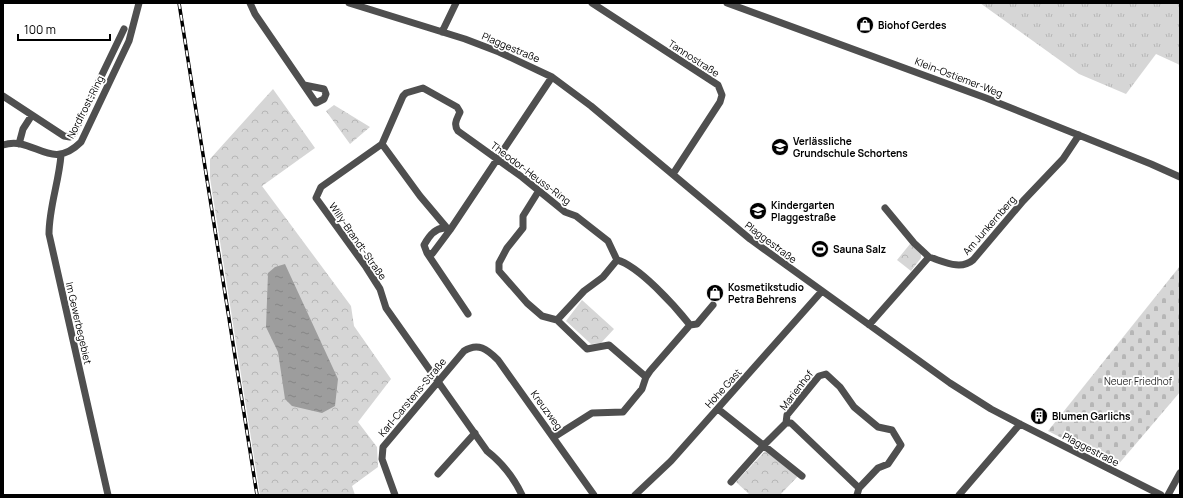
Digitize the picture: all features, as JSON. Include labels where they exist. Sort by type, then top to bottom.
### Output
[{"type":"street","name":"Nordfrost-Ring","points":[[61,156],[81,142],[129,41],[139,3]]},
{"type":"street","points":[[250,3],[255,14],[304,85]]},
{"type":"street","name":"Plaggestraße","points":[[349,3],[442,32],[499,52],[552,77],[591,106],[750,239],[950,383],[991,409],[1161,495]]},
{"type":"street","points":[[442,32],[456,3]]},
{"type":"street","name":"Tannostraße","points":[[592,3],[718,85],[722,95],[720,102],[673,174]]},
{"type":"street","name":"Klein-Ostiemer-Weg","points":[[727,3],[817,37],[889,61],[1079,135],[1180,177]]},
{"type":"street","points":[[3,96],[64,136],[70,137],[74,133],[124,30]]},
{"type":"street","points":[[427,253],[432,254],[498,159],[552,77]]},
{"type":"street","name":"Theodor-Heuss-Ring","points":[[382,144],[403,96],[406,93],[423,88],[460,109],[455,127],[458,131],[522,177],[538,192],[565,212],[576,216],[608,241],[617,260]]},
{"type":"street","points":[[19,144],[23,128],[32,115]]},
{"type":"street","name":"Am Junkernberg","points":[[929,257],[960,266],[967,265],[1063,159],[1079,135]]},
{"type":"street","points":[[3,145],[19,144],[53,155],[61,156]]},
{"type":"street","points":[[382,144],[420,196],[448,229]]},
{"type":"street","name":"Willy-Brandt-Straße","points":[[382,144],[321,187],[316,198],[366,267],[380,289],[386,308],[438,381]]},
{"type":"street","name":"Im Gewerbegebiet","points":[[61,156],[59,178],[50,213],[49,234],[108,495]]},
{"type":"street","points":[[538,192],[524,216],[523,228],[507,248],[499,263],[499,271],[526,303],[542,316],[556,320],[587,349],[609,345],[646,377]]},
{"type":"street","points":[[868,324],[929,257],[914,243],[885,208]]},
{"type":"street","points":[[448,229],[439,229],[429,237],[424,245],[427,253],[468,314]]},
{"type":"street","points":[[556,320],[584,291],[603,277],[617,260],[626,262],[657,289],[672,306],[682,314],[690,325]]},
{"type":"street","name":"Hohe Gast","points":[[635,495],[671,461],[822,291]]},
{"type":"street","points":[[554,437],[592,413],[623,412],[642,389],[646,377],[690,325],[698,324],[713,305]]},
{"type":"street","name":"Karl-Carstens-Straße","points":[[395,495],[382,459],[383,447],[464,351],[471,347],[477,346]]},
{"type":"street","name":"Kreuzweg","points":[[477,346],[488,349],[498,360],[594,495]]},
{"type":"street","name":"Marienhof","points":[[731,482],[764,445],[786,424],[787,415],[819,376],[826,374],[840,387],[854,407],[878,427],[892,430],[901,445],[888,464],[878,468],[858,492]]},
{"type":"street","points":[[438,381],[487,451],[496,458],[522,495]]},
{"type":"street","points":[[718,409],[802,476]]},
{"type":"street","points":[[786,424],[791,423],[810,440],[820,453],[858,492]]},
{"type":"street","points":[[959,495],[1020,424]]},
{"type":"street","points":[[438,474],[475,433]]},
{"type":"street","points":[[1168,495],[1180,473]]},
{"type":"green space","points":[[980,3],[1180,3],[1180,65],[1156,54],[1126,94],[1079,74]]},
{"type":"green space","points":[[273,89],[315,148],[262,186],[351,306],[354,326],[391,379],[358,422],[377,447],[378,467],[352,486],[355,495],[260,495],[210,178],[210,159]]},
{"type":"green space","points":[[334,105],[370,127],[350,144],[326,111]]},
{"type":"green space","points":[[910,244],[921,252],[921,258],[911,271],[897,260]]},
{"type":"green space","name":"Neuer Friedhof","points":[[1180,266],[1180,392],[1117,466],[1048,431]]},
{"type":"green space","points":[[582,300],[614,329],[601,343],[591,344],[566,321]]},
{"type":"green space","points":[[766,450],[799,475],[780,495],[750,495],[736,482]]},
{"type":"water","points":[[285,264],[338,379],[335,406],[322,413],[292,406],[285,399],[278,352],[266,327],[268,273],[275,267]]},
{"type":"railway","points":[[179,3],[257,495]]},
{"type":"place","name":"Biohof Gerdes","points":[[865,25]]},
{"type":"place","name":"Verlässliche Grundschule Schortens","points":[[780,147]]},
{"type":"place","name":"Kindergarten Plaggestraße","points":[[758,211]]},
{"type":"place","name":"Sauna Salz","points":[[820,249]]},
{"type":"place","name":"Kosmetikstudio Petra Behrens","points":[[715,293]]},
{"type":"place","name":"Blumen Garlichs","points":[[1039,416]]}]
